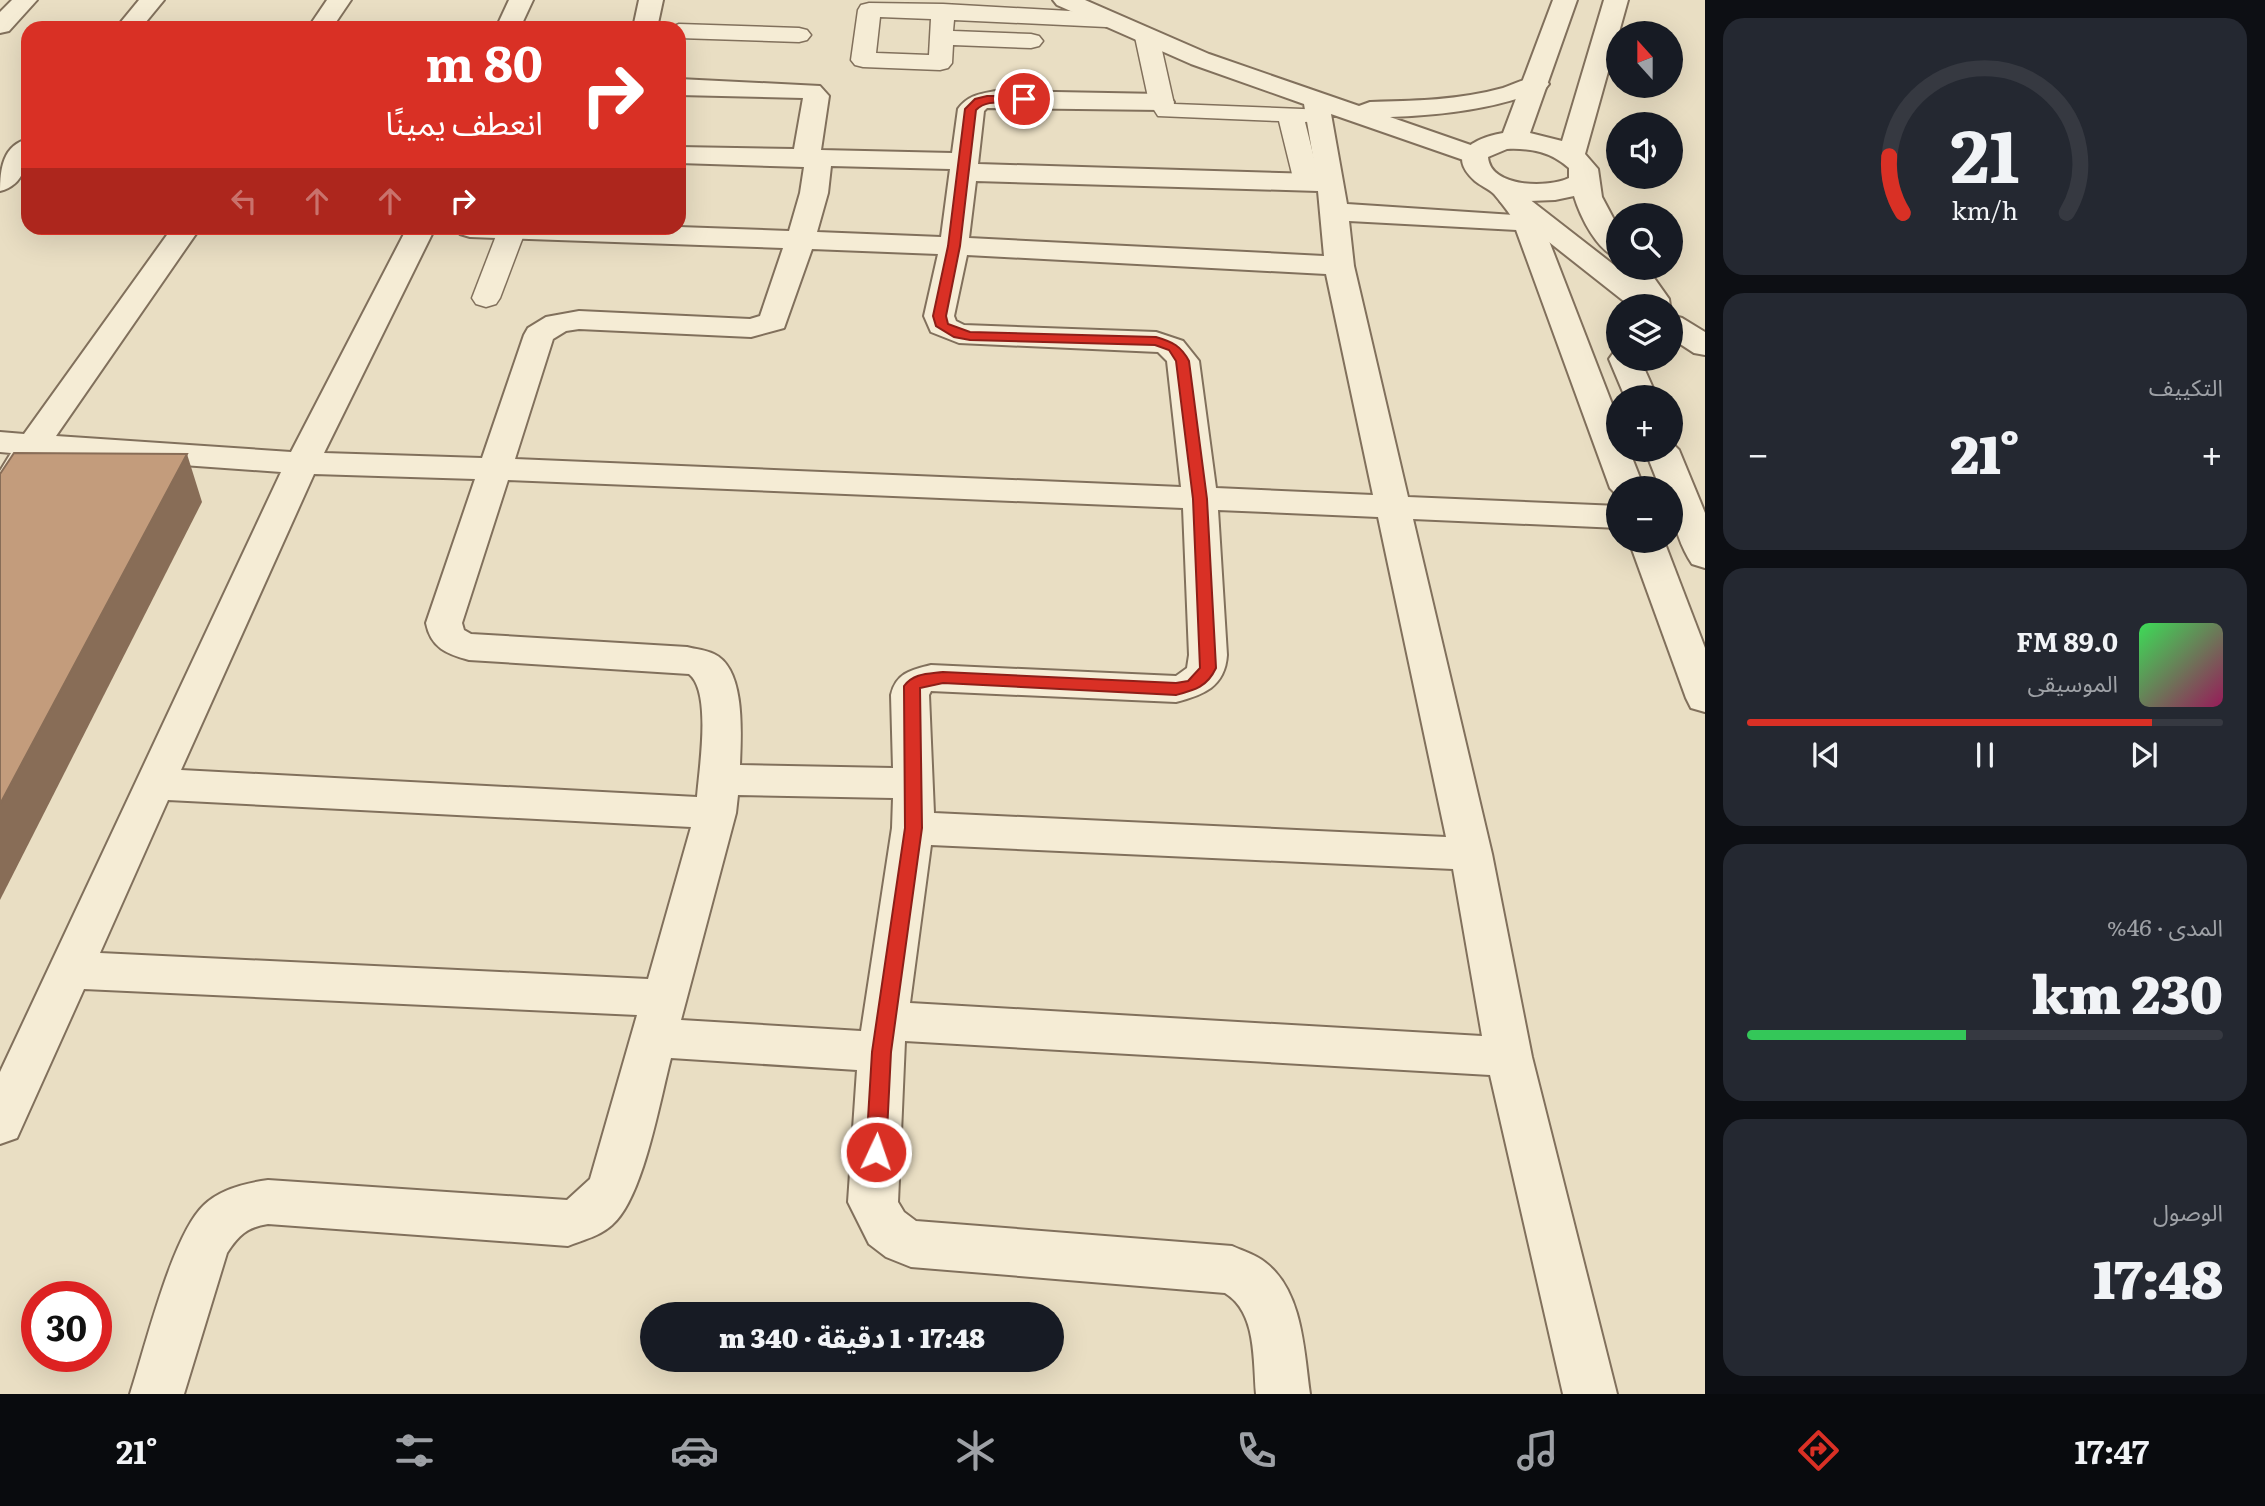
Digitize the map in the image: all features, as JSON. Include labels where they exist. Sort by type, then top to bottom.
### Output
[{"type":"street","points":[[0,26],[26,0]]},
{"type":"street","points":[[134,21],[152,0]]},
{"type":"street","points":[[325,21],[339,0]]},
{"type":"street","points":[[511,21],[521,0]]},
{"type":"street","points":[[646,21],[651,0]]},
{"type":"street","points":[[1065,0],[1318,110],[1475,156]]},
{"type":"street","points":[[1514,141],[1565,0]]},
{"type":"street","points":[[686,155],[964,166],[1324,193],[1515,204],[1529,192],[1557,192],[1572,189],[1582,182],[1578,165],[1616,0]]},
{"type":"street","points":[[943,11],[940,63],[863,61],[869,5],[1106,20]]},
{"type":"street","points":[[686,31],[799,35]]},
{"type":"street","points":[[1147,37],[1161,102],[1167,111],[1405,109],[1490,100],[1513,94],[1536,83]]},
{"type":"street","points":[[941,38],[1056,41]]},
{"type":"street","points":[[156,1394],[204,1245],[216,1224],[230,1212],[248,1204],[268,1202],[568,1223],[585,1218],[602,1206],[612,1186],[660,1018],[718,796],[721,712],[717,685],[711,671],[701,663],[468,647],[448,637],[444,623],[539,335],[547,328],[566,321],[579,320],[751,328],[768,325],[776,318],[814,193],[812,159],[815,93],[686,87]]},
{"type":"street","points":[[1161,102],[996,99],[979,102],[971,109],[954,246],[939,316],[942,326],[970,336],[1156,341],[1174,347],[1183,361],[1200,499],[1208,668],[1204,677],[1193,685],[1176,689],[943,678],[919,681],[912,686],[913,828],[884,1036],[873,1202],[878,1220],[890,1235],[911,1244],[1232,1270],[1247,1276],[1260,1289],[1268,1305],[1274,1327],[1283,1394]]},
{"type":"street","points":[[1318,110],[1324,193],[1339,266],[1471,854],[1510,1057],[1590,1394]]},
{"type":"street","points":[[1606,232],[1586,198],[1578,165],[1545,144],[1514,141],[1488,145],[1475,156],[1475,164],[1480,172],[1515,204],[1632,294]]},
{"type":"street","points":[[0,142],[21,144]]},
{"type":"street","points":[[0,183],[21,154]]},
{"type":"street","points":[[1515,204],[1622,476]]},
{"type":"street","points":[[0,499],[34,443],[181,235]]},
{"type":"street","points":[[0,1123],[302,463],[417,235]]},
{"type":"street","points":[[486,298],[510,235]]},
{"type":"street","points":[[645,235],[954,246],[1339,266]]},
{"type":"street","points":[[1683,332],[1705,346]]},
{"type":"street","points":[[0,442],[302,463],[663,474],[1606,516]]},
{"type":"street","points":[[1683,523],[1705,556]]},
{"type":"street","points":[[1651,553],[1705,698]]},
{"type":"street","points":[[157,784],[718,796],[914,783]]},
{"type":"street","points":[[913,828],[1471,854]]},
{"type":"street","points":[[71,970],[884,1036],[1510,1057]]},
{"type":"building","points":[[14,453],[187,454],[0,804],[0,474]]},
{"type":"route","points":[[876,1152],[881,1052],[913,828],[912,686],[919,681],[943,678],[1176,689],[1193,685],[1204,677],[1208,668],[1200,499],[1183,361],[1178,352],[1174,347],[1156,341],[970,336],[942,326],[939,316],[954,246],[971,109],[987,99],[1024,99]]}]
